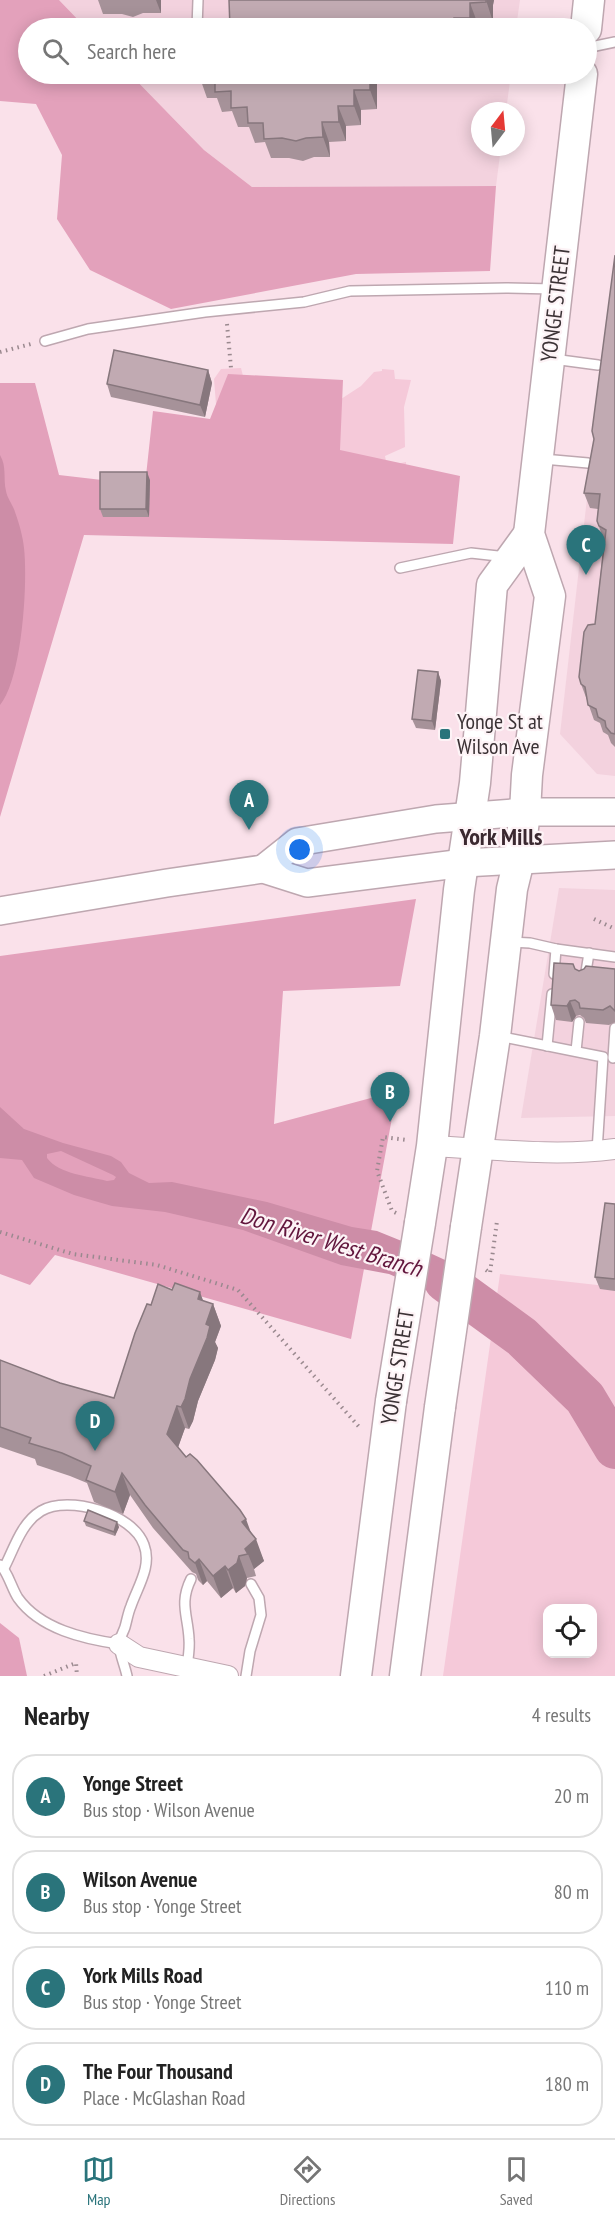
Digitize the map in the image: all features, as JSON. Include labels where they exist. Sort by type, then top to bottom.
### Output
[{"type":"main road","points":[[587,18],[589,0]]},
{"type":"main road","name":"YONGE STREET","points":[[356,1676],[391,1401],[420,1223],[420,1143],[471,815],[492,585],[521,545],[537,458],[581,84]]},
{"type":"main road","name":"YONGE STREET","points":[[405,1676],[440,1407],[495,1036],[512,889],[519,860],[527,776],[550,596],[521,545]]},
{"type":"main road","points":[[263,869],[297,842],[471,815],[525,812],[615,812]]},
{"type":"main road","points":[[0,911],[263,869],[307,883],[464,864],[615,855]]},
{"type":"street","points":[[420,1143],[542,1152],[606,1150]]},
{"type":"street","points":[[119,1644],[139,1657],[228,1676]]},
{"type":"lane","points":[[197,18],[198,0]]},
{"type":"lane","points":[[597,46],[615,42]]},
{"type":"lane","points":[[45,341],[88,329],[206,312],[304,302],[350,291],[557,289]]},
{"type":"lane","points":[[549,358],[598,365]]},
{"type":"lane","points":[[537,458],[588,463]]},
{"type":"lane","points":[[400,568],[521,545]]},
{"type":"lane","points":[[505,942],[530,943],[615,957]]},
{"type":"lane","points":[[547,1046],[556,949]]},
{"type":"lane","points":[[585,981],[589,953]]},
{"type":"lane","points":[[576,1051],[579,1022]]},
{"type":"lane","points":[[606,1150],[611,1057],[615,1028]]},
{"type":"lane","points":[[495,1036],[611,1057]]},
{"type":"lane","points":[[119,1644],[73,1635],[36,1615],[20,1600],[9,1584],[2,1567],[31,1519],[41,1511],[54,1506],[77,1506],[101,1510],[131,1526],[144,1544],[146,1565],[119,1644],[127,1676]]},
{"type":"lane","points":[[188,1668],[189,1638],[185,1619],[185,1591],[191,1579]]},
{"type":"lane","points":[[246,1676],[250,1651],[261,1615],[259,1598],[250,1584]]},
{"type":"path","points":[[228,339],[231,368]]},
{"type":"path","points":[[0,352],[45,341]]},
{"type":"path","points":[[594,919],[615,929]]},
{"type":"path","points":[[392,1211],[377,1171],[383,1137],[420,1143]]},
{"type":"path","points":[[490,1273],[497,1221]]},
{"type":"path","points":[[0,1232],[74,1254],[157,1265],[238,1290],[369,1437]]},
{"type":"path","points":[[44,1676],[76,1663],[77,1676]]},
{"type":"shaded area","points":[[0,0],[59,0],[76,18],[18,18],[18,84],[140,84],[204,150],[252,187],[496,186],[490,271],[356,274],[171,309],[90,270],[57,219],[62,155],[36,104],[0,101]]},
{"type":"shaded area","points":[[59,0],[520,0],[517,18],[76,18]]},
{"type":"shaded area","points":[[140,84],[510,84],[507,102],[471,102],[471,156],[500,156],[496,186],[252,187],[204,150]]},
{"type":"shaded area","points":[[615,254],[615,776],[597,774],[560,734]]},
{"type":"shaded area","points":[[241,368],[243,376],[338,401],[361,386],[374,372],[382,371],[382,369],[394,370],[395,379],[411,380],[404,407],[405,447],[385,456],[387,466],[406,462],[407,512],[217,417],[214,379],[221,369]]},
{"type":"shaded area","points":[[228,374],[343,380],[340,450],[460,476],[453,544],[84,535],[0,817],[0,383],[35,383],[59,475],[145,485],[153,411],[210,419]]},
{"type":"shaded area","points":[[559,888],[615,890],[615,1116],[521,1118]]},
{"type":"shaded area","points":[[416,899],[400,986],[283,991],[274,1124],[397,1091],[351,1339],[55,1255],[30,1285],[0,1274],[0,956]]},
{"type":"shaded area","points":[[500,1274],[615,1287],[615,1676],[443,1676]]},
{"type":"shaded area","points":[[0,1623],[19,1638],[27,1676],[0,1676]]},
{"type":"water","points":[[0,455],[7,494],[23,539],[25,584],[22,630],[14,674],[8,692],[0,705]]},
{"type":"water","points":[[0,1107],[24,1129],[63,1143],[111,1156],[121,1162],[129,1173],[149,1183],[172,1182],[267,1202],[352,1227],[377,1231],[419,1248],[456,1265],[490,1314],[445,1302],[426,1290],[389,1274],[341,1265],[243,1230],[165,1212],[112,1206],[74,1195],[34,1178],[22,1160],[0,1158]],"holes":[[[61,1151],[116,1177],[114,1180],[107,1181],[74,1174],[52,1163],[47,1158],[47,1154]]]},
{"type":"building","points":[[229,0],[486,0],[486,2],[470,3],[470,18],[230,18]]},
{"type":"building","points":[[215,84],[370,84],[370,90],[354,90],[354,106],[338,106],[339,122],[322,122],[323,137],[296,141],[282,138],[264,139],[263,123],[248,123],[247,107],[231,108],[231,91],[215,92]]},
{"type":"building","points":[[615,255],[615,734],[606,727],[605,721],[598,717],[596,709],[588,705],[585,687],[581,684],[579,677],[584,632],[588,625],[595,624],[606,530],[599,526],[597,521],[600,494],[584,493],[594,439],[592,431]]},
{"type":"building","points":[[114,350],[208,370],[200,405],[107,384]]},
{"type":"building","points":[[100,472],[147,472],[146,509],[100,509]]},
{"type":"building","points":[[418,670],[438,672],[432,721],[412,719]]},
{"type":"building","points":[[554,963],[573,964],[579,971],[586,966],[615,969],[615,1011],[610,1006],[603,1010],[580,1008],[579,1003],[575,1000],[570,1001],[567,1006],[551,1005]]},
{"type":"building","points":[[605,1203],[615,1204],[615,1279],[595,1277]]},
{"type":"building","points":[[175,1283],[200,1292],[198,1299],[213,1304],[206,1324],[210,1326],[207,1338],[190,1379],[185,1399],[181,1407],[177,1406],[167,1434],[186,1457],[190,1454],[197,1460],[240,1510],[246,1519],[242,1522],[256,1539],[245,1549],[248,1554],[239,1556],[237,1563],[228,1570],[225,1566],[213,1576],[199,1559],[195,1563],[189,1558],[188,1552],[183,1550],[145,1505],[122,1473],[115,1492],[86,1480],[91,1466],[62,1453],[29,1443],[31,1438],[0,1427],[0,1360],[60,1383],[114,1398],[147,1304],[151,1305],[158,1284],[172,1290]]},
{"type":"building","points":[[88,1510],[117,1522],[114,1532],[84,1521]]},
{"type":"waterway","name":"Don River West Branch","points":[[445,1281],[522,1337],[585,1398],[615,1448]]},
{"type":"place","name":"York Mills Road","points":[[586,575]]},
{"type":"place","name":"Yonge St at Wilson Ave","points":[[445,734]]},
{"type":"place","name":"Yonge Street","points":[[249,830]]},
{"type":"place","name":"Wilson Avenue","points":[[390,1122]]},
{"type":"place","name":"The Four Thousand","points":[[95,1451]]},
{"type":"district","name":"York Mills","points":[[501,837]]}]
